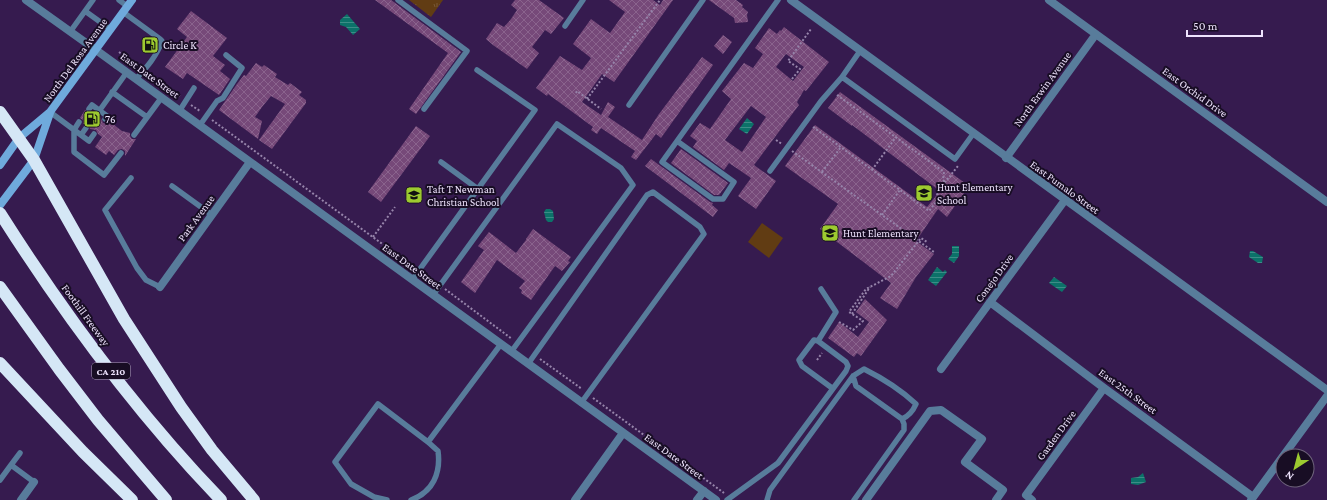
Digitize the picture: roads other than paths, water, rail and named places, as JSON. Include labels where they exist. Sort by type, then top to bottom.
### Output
[{"type":"highway","points":[[0,112],[34,160],[124,319],[177,401],[212,450],[254,500]]},
{"type":"highway","name":"Foothill Freeway","points":[[0,213],[62,306],[124,388],[190,468],[221,500]]},
{"type":"highway","points":[[0,287],[67,380],[98,420],[166,500]]},
{"type":"highway","points":[[0,363],[83,452],[132,500]]},
{"type":"main road","name":"North Del Rosa Avenue","points":[[0,165],[19,138],[50,112],[127,6]]},
{"type":"main road","name":"North Del Rosa Avenue","points":[[0,205],[34,160],[50,112]]},
{"type":"street","name":"East Date Street","points":[[27,0],[623,434],[716,500]]},
{"type":"street","name":"East Pumalo Street","points":[[791,0],[973,134],[1327,390]]},
{"type":"street","name":"East Orchid Drive","points":[[1049,0],[1327,202]]},
{"type":"street","name":"North Erwin Avenue","points":[[1006,158],[1096,34]]},
{"type":"street","name":"Park Avenue","points":[[160,287],[250,162]]},
{"type":"street","name":"Conejo Drive","points":[[941,369],[1065,200]]},
{"type":"street","name":"East 25th Street","points":[[990,302],[1252,498]]},
{"type":"street","name":"Garden Drive","points":[[1029,498],[1104,388]]},
{"type":"street","points":[[1252,498],[1327,396]]},
{"type":"street","points":[[866,500],[930,411],[941,410],[982,439],[965,462],[1003,490],[996,500]]},
{"type":"street","points":[[575,500],[623,434]]},
{"type":"street","points":[[21,500],[34,482]]},
{"type":"street","points":[[697,500],[704,491]]},
{"type":"lane","points":[[70,32],[93,0]]},
{"type":"lane","points":[[119,0],[162,41],[157,52],[136,79]]},
{"type":"lane","points":[[398,0],[467,50],[424,109]]},
{"type":"lane","points":[[565,26],[583,0]]},
{"type":"lane","points":[[629,104],[703,0]]},
{"type":"lane","points":[[678,141],[734,182],[723,199],[713,199],[662,162],[778,0]]},
{"type":"lane","points":[[85,11],[110,29]]},
{"type":"lane","points":[[770,171],[860,51]]},
{"type":"lane","points":[[200,125],[217,101],[223,98],[242,68],[226,55]]},
{"type":"lane","points":[[412,280],[535,110],[477,70]]},
{"type":"lane","points":[[98,112],[127,72]]},
{"type":"lane","points":[[842,77],[955,159],[973,134]]},
{"type":"lane","points":[[180,110],[194,88]]},
{"type":"lane","points":[[112,92],[147,117]]},
{"type":"lane","points":[[134,135],[162,97]]},
{"type":"lane","points":[[89,109],[92,105],[98,112],[108,116],[105,119]]},
{"type":"lane","points":[[50,112],[89,141],[94,134]]},
{"type":"lane","points":[[79,122],[74,130],[74,152],[104,176],[121,153]]},
{"type":"lane","points":[[433,295],[557,124],[622,168],[634,185],[511,352]]},
{"type":"lane","points":[[81,135],[86,128]]},
{"type":"lane","points":[[441,162],[478,189]]},
{"type":"lane","points":[[132,178],[105,210],[137,268],[146,280],[160,287]]},
{"type":"lane","points":[[172,186],[212,215]]},
{"type":"lane","points":[[528,364],[648,195],[653,192],[700,227],[704,234],[581,403]]},
{"type":"lane","points":[[818,341],[836,312],[822,289]]},
{"type":"lane","points":[[728,499],[778,463],[846,371],[848,366],[846,362],[818,341],[814,340],[799,360],[802,366],[832,388]]},
{"type":"lane","points":[[428,442],[501,344]]},
{"type":"lane","points":[[767,500],[770,490],[854,376],[864,369],[876,375],[910,398],[916,404],[908,416],[902,419]]},
{"type":"lane","points":[[854,376],[856,386],[902,419],[904,424],[904,430],[854,500]]},
{"type":"lane","points":[[387,500],[374,497],[351,484],[335,462],[378,404],[438,451],[440,464],[430,489],[411,500]]},
{"type":"lane","points":[[0,480],[20,452]]},
{"type":"lane","points":[[11,465],[34,482]]},
{"type":"place","name":"Circle K","points":[[150,45]]},
{"type":"place","name":"76","points":[[92,119]]},
{"type":"place","name":"Hunt Elementary School","points":[[924,193]]},
{"type":"place","name":"Taft T Newman Christian School","points":[[414,195]]},
{"type":"place","name":"Hunt Elementary","points":[[830,233]]}]
